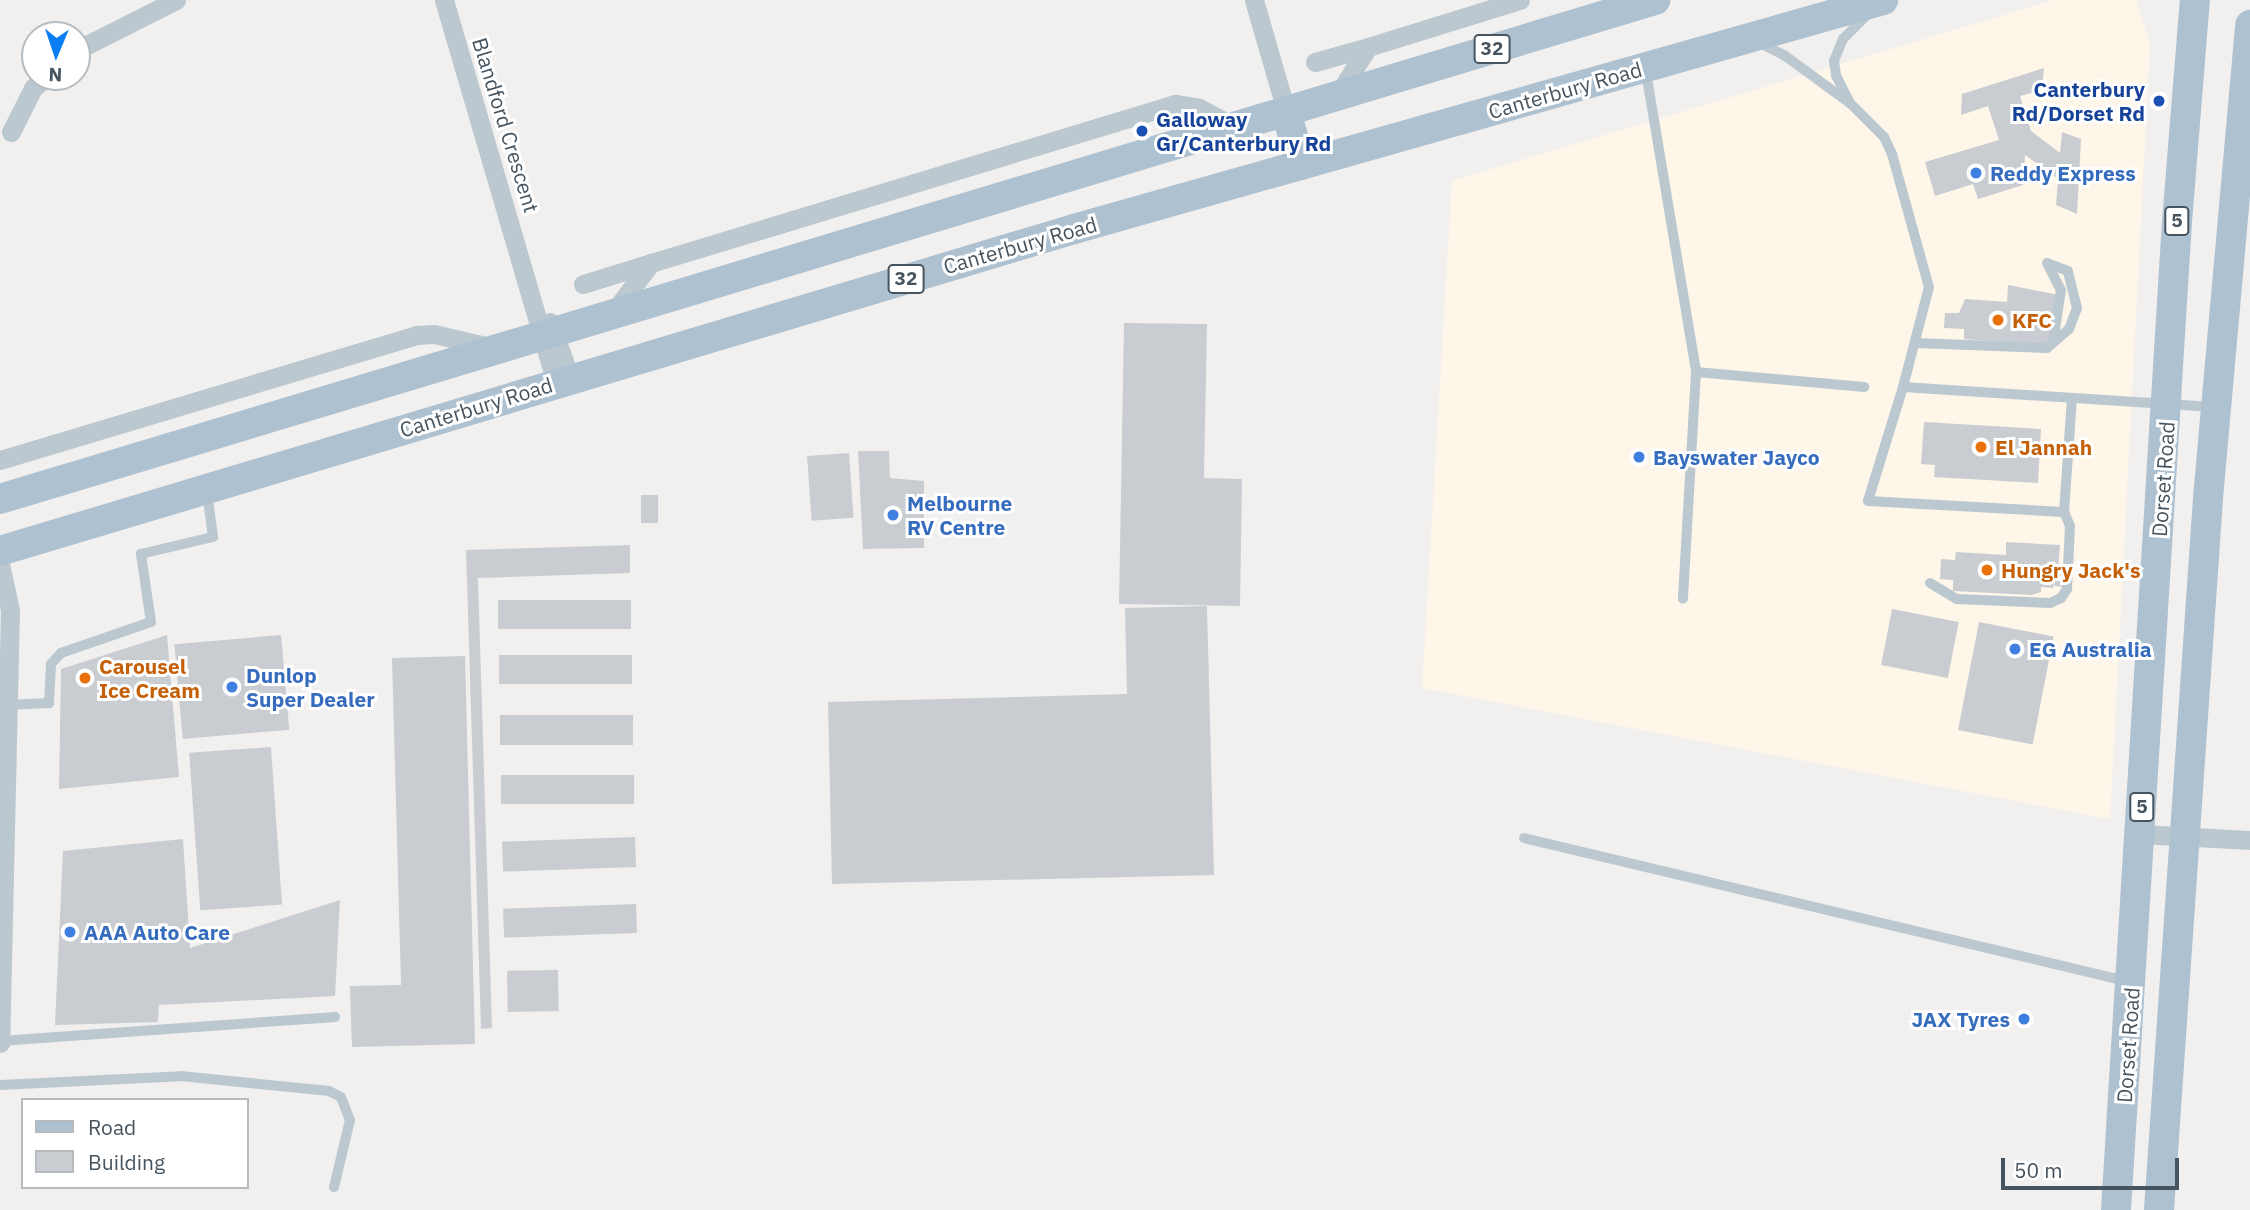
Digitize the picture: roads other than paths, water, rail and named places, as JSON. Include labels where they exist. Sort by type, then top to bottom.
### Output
[{"type":"main road","name":"Canterbury Road","points":[[0,551],[563,381],[1301,165],[1882,0]]},
{"type":"main road","points":[[2174,0],[2192,37]]},
{"type":"main road","name":"Dorset Road","points":[[2116,1210],[2133,983],[2167,404],[2195,0]]},
{"type":"main road","name":"32","points":[[0,499],[1337,96],[1643,1]]},
{"type":"main road","name":"Dorset Road","points":[[2159,1210],[2216,407],[2250,25]]},
{"type":"main road","points":[[1286,111],[1301,165]]},
{"type":"street","points":[[91,43],[176,0]]},
{"type":"street","name":"Blandford Crescent","points":[[444,0],[563,381]]},
{"type":"street","points":[[1254,0],[1286,111]]},
{"type":"street","points":[[1315,62],[1520,0]]},
{"type":"street","points":[[1337,96],[1368,47]]},
{"type":"street","points":[[11,132],[32,91]]},
{"type":"street","points":[[583,284],[1175,104],[1199,108],[1234,127]]},
{"type":"street","points":[[610,316],[651,263]]},
{"type":"street","points":[[0,460],[416,335],[434,334],[498,349]]},
{"type":"street","points":[[0,564],[10,610],[0,1042]]},
{"type":"street","points":[[2140,834],[2250,840]]},
{"type":"lane","points":[[1851,104],[1836,75],[1837,50],[1882,0]]},
{"type":"lane","points":[[1748,39],[1784,54],[1851,104],[1888,146],[1926,268],[1927,304],[1868,501],[2064,512]]},
{"type":"lane","points":[[1646,67],[1696,372],[1683,599]]},
{"type":"lane","points":[[1916,343],[2031,350],[2052,345],[2075,320],[2076,294],[2068,271],[2047,263],[2060,290],[2059,328],[2052,345]]},
{"type":"lane","points":[[1696,372],[1864,387]]},
{"type":"lane","points":[[1903,387],[2216,407]]},
{"type":"lane","points":[[1930,583],[1957,599],[2050,604],[2061,598],[2067,589],[2070,526],[2064,512],[2071,398]]},
{"type":"lane","points":[[7,705],[49,704],[51,664],[61,653],[151,622],[141,554],[213,537],[207,488]]},
{"type":"lane","points":[[1524,838],[2133,983]]},
{"type":"lane","points":[[0,1042],[335,1017]]},
{"type":"lane","points":[[0,1085],[181,1076],[329,1091],[341,1097],[350,1120],[334,1187]]},
{"type":"place","name":"Canterbury Rd/Dorset Rd","points":[[2159,101]]},
{"type":"place","name":"Galloway Gr/Canterbury Rd","points":[[1142,131]]},
{"type":"place","name":"Reddy Express","points":[[1976,173]]},
{"type":"place","name":"KFC","points":[[1998,320]]},
{"type":"place","name":"El Jannah","points":[[1981,447]]},
{"type":"place","name":"Bayswater Jayco","points":[[1639,457]]},
{"type":"place","name":"Melbourne RV Centre","points":[[893,515]]},
{"type":"place","name":"Hungry Jack's","points":[[1987,570]]},
{"type":"place","name":"EG Australia","points":[[2015,649]]},
{"type":"place","name":"Carousel Ice Cream","points":[[85,678]]},
{"type":"place","name":"Dunlop Super Dealer","points":[[232,687]]},
{"type":"place","name":"AAA Auto Care","points":[[70,932]]},
{"type":"place","name":"JAX Tyres","points":[[2024,1019]]}]
